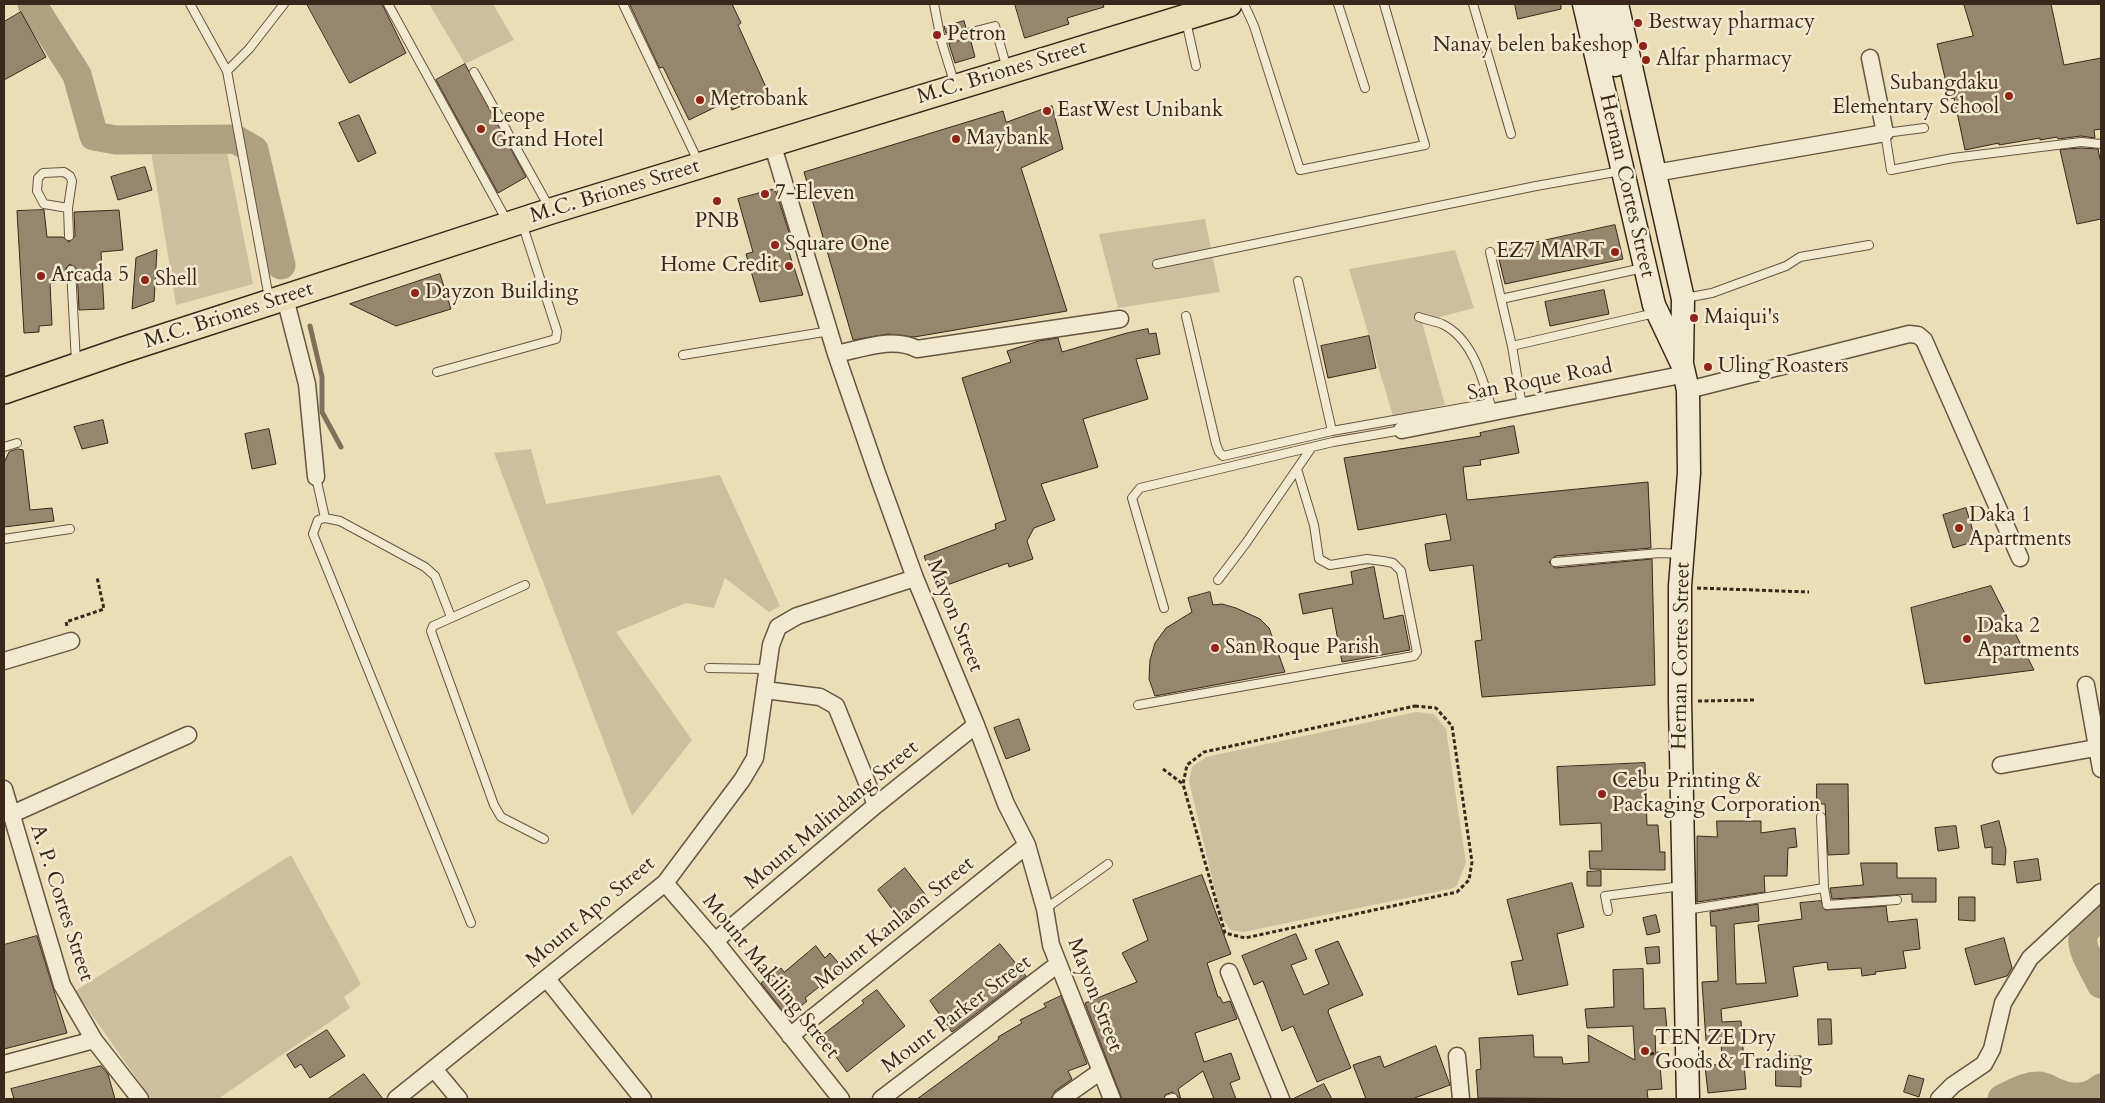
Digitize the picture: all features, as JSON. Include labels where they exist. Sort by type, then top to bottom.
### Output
[{"type":"main road","name":"M.C. Briones Street","points":[[4,391],[551,211],[1008,71],[1182,10],[1229,4]]},
{"type":"main road","name":"Hernan Cortes Street","points":[[1584,4],[1645,268],[1670,304]]},
{"type":"main road","name":"Hernan Cortes Street","points":[[1601,4],[1685,376],[1689,473],[1680,586],[1680,701],[1686,910],[1688,1099]]},
{"type":"main road","name":"Hernan Cortes Street","points":[[1617,4],[1655,173],[1670,304],[1685,376]]},
{"type":"street","points":[[1655,173],[1885,133],[1870,58]]},
{"type":"street","name":"Mayon Street","points":[[772,142],[836,354],[915,578],[976,724],[1006,804],[1028,845],[1045,909],[1051,945],[1112,1099]]},
{"type":"street","points":[[278,300],[307,384],[316,477]]},
{"type":"street","points":[[836,354],[890,343],[907,343],[918,349],[1120,319]]},
{"type":"street","name":"San Roque Road","points":[[1402,430],[1492,408],[1522,406],[1909,334],[1918,335],[1924,340],[2020,558]]},
{"type":"street","name":"Mount Apo Street","points":[[396,1099],[664,883],[737,788],[755,758],[765,690],[766,669],[771,645],[778,627],[797,616],[915,578]]},
{"type":"street","points":[[4,661],[71,641]]},
{"type":"street","points":[[2086,685],[2099,748],[2101,769]]},
{"type":"street","points":[[765,690],[820,698],[836,706],[876,805]]},
{"type":"street","name":"Mount Malindang Street","points":[[715,941],[876,805],[976,724]]},
{"type":"street","points":[[10,815],[188,734]]},
{"type":"street","points":[[2001,765],[2099,748]]},
{"type":"street","name":"A. P. Cortes Street","points":[[4,789],[10,815],[62,985],[94,1040],[140,1099]]},
{"type":"street","name":"Mount Kanlaon Street","points":[[790,1036],[1028,845]]},
{"type":"street","name":"Mount Makiling Street","points":[[664,883],[715,941],[840,1099]]},
{"type":"street","points":[[1939,1099],[1954,1084],[1984,1064],[1992,1049],[2003,1004],[2030,958],[2101,892]]},
{"type":"street","name":"Mount Parker Street","points":[[881,1099],[1058,964]]},
{"type":"street","points":[[1229,972],[1281,1099]]},
{"type":"street","points":[[546,979],[643,1099]]},
{"type":"street","points":[[4,1064],[94,1040]]},
{"type":"street","points":[[1457,1056],[1461,1099]]},
{"type":"street","points":[[434,1069],[458,1099]]},
{"type":"street","points":[[1061,1099],[1101,1071]]},
{"type":"lane","points":[[190,4],[227,70],[242,150],[278,300]]},
{"type":"lane","points":[[227,70],[249,49],[284,4]]},
{"type":"lane","points":[[388,4],[515,223],[557,331],[556,339],[437,372]]},
{"type":"lane","points":[[623,4],[700,166]]},
{"type":"lane","points":[[934,4],[941,40],[956,87]]},
{"type":"lane","points":[[1244,4],[1254,26],[1300,170],[1424,146],[1384,4]]},
{"type":"lane","points":[[1338,4],[1365,88]]},
{"type":"lane","points":[[1473,4],[1511,134]]},
{"type":"lane","points":[[1182,10],[1196,66]]},
{"type":"lane","points":[[941,40],[995,26],[1008,71]]},
{"type":"lane","points":[[474,72],[551,211]]},
{"type":"lane","points":[[1924,128],[1885,133],[1891,170],[1953,158],[2081,142],[2101,144]]},
{"type":"lane","points":[[1157,264],[1536,186],[1623,171]]},
{"type":"lane","points":[[68,208],[44,204],[38,191],[38,178],[43,173],[64,172],[70,176],[72,181],[68,208],[69,236]]},
{"type":"lane","points":[[1512,346],[1712,293],[1786,266],[1800,257],[1869,245]]},
{"type":"lane","points":[[1490,252],[1512,346],[1522,406]]},
{"type":"lane","points":[[1501,299],[1645,268]]},
{"type":"lane","points":[[71,270],[76,366]]},
{"type":"lane","points":[[1298,281],[1332,430]]},
{"type":"lane","points":[[1186,316],[1216,444],[1223,456],[1332,430],[1492,408],[1471,352],[1457,334],[1442,324],[1419,318]]},
{"type":"lane","points":[[683,356],[830,331]]},
{"type":"lane","points":[[1164,608],[1132,498],[1140,488],[1312,447],[1402,430]]},
{"type":"lane","points":[[4,447],[17,444]]},
{"type":"lane","points":[[1218,580],[1312,447]]},
{"type":"lane","points":[[1138,705],[1414,656],[1417,652],[1401,571],[1393,564],[1383,560],[1367,559],[1330,565],[1319,559],[1314,525],[1297,469]]},
{"type":"lane","points":[[316,477],[325,518]]},
{"type":"lane","points":[[451,617],[435,576],[425,567],[340,521],[325,518],[318,520],[312,534],[471,923]]},
{"type":"lane","points":[[4,539],[70,528]]},
{"type":"lane","points":[[1555,562],[1660,553],[1683,554]]},
{"type":"lane","points":[[525,586],[451,617],[434,626],[431,631],[494,805],[501,817],[544,839]]},
{"type":"lane","points":[[709,668],[766,669]]},
{"type":"lane","points":[[1821,817],[1824,888],[1827,905],[1897,900]]},
{"type":"lane","points":[[1045,909],[1108,864]]},
{"type":"lane","points":[[1608,911],[1606,896],[1684,885]]},
{"type":"lane","points":[[1686,910],[1824,888]]},
{"type":"path","points":[[71,641],[66,622],[104,609],[97,577]]},
{"type":"path","points":[[1680,586],[1809,592]]},
{"type":"path","points":[[1680,701],[1755,700]]},
{"type":"path","points":[[1163,768],[1183,784],[1225,933],[1231,936],[1245,938],[1457,892],[1469,880],[1472,862],[1452,726],[1436,708],[1415,706],[1204,752],[1187,765],[1183,784]]},
{"type":"shaded area","points":[[429,4],[493,4],[514,40],[465,64]]},
{"type":"shaded area","points":[[150,145],[226,147],[253,284],[176,305]]},
{"type":"shaded area","points":[[1205,219],[1220,292],[1118,308],[1099,234]]},
{"type":"shaded area","points":[[1455,250],[1474,308],[1422,322],[1445,405],[1393,416],[1349,269]]},
{"type":"shaded area","points":[[531,449],[546,504],[720,475],[780,606],[769,612],[725,578],[714,608],[686,603],[616,632],[692,740],[632,816],[494,453]]},
{"type":"shaded area","points":[[1416,712],[1434,714],[1446,729],[1466,863],[1457,885],[1454,888],[1244,932],[1230,930],[1221,916],[1189,781],[1192,767],[1206,757]]},
{"type":"shaded area","points":[[291,855],[361,984],[344,997],[350,1008],[218,1099],[151,1099],[75,991]]},
{"type":"building","points":[[307,4],[382,4],[406,53],[350,83]]},
{"type":"building","points":[[630,4],[732,4],[741,23],[738,25],[769,94],[732,110],[728,101],[689,120],[663,67],[660,68]]},
{"type":"building","points":[[1015,4],[1103,4],[1104,7],[1067,18],[1069,24],[1025,38]]},
{"type":"building","points":[[1515,4],[1561,4],[1561,9],[1518,19]]},
{"type":"building","name":"Subangdaku Elementary School","points":[[1964,4],[2051,4],[2064,65],[2101,58],[2101,129],[2094,130],[2095,138],[2081,136],[2040,140],[2040,138],[1999,145],[1999,143],[1965,150],[1954,98],[1950,99],[1937,44],[1973,36]]},
{"type":"building","points":[[21,12],[46,57],[4,80],[4,22]]},
{"type":"building","points":[[964,21],[966,28],[946,33],[944,27]]},
{"type":"building","points":[[970,38],[975,57],[955,63],[949,44]]},
{"type":"building","name":"Leope Grand Hotel","points":[[465,64],[526,177],[498,193],[436,80]]},
{"type":"building","points":[[1052,106],[1063,149],[1021,168],[1067,311],[914,337],[888,334],[853,340],[804,172],[1003,111],[1006,122]]},
{"type":"building","points":[[359,115],[376,153],[358,162],[339,123]]},
{"type":"building","points":[[2098,149],[2101,164],[2101,219],[2077,224],[2060,150]]},
{"type":"building","points":[[145,167],[152,190],[118,200],[111,177]]},
{"type":"building","name":"Square One","points":[[775,189],[790,235],[784,237],[803,295],[760,302],[746,254],[753,252],[738,199]]},
{"type":"building","name":"Arcada 5","points":[[44,210],[47,237],[63,237],[69,242],[75,236],[74,212],[119,210],[123,250],[101,252],[104,309],[79,310],[77,269],[70,264],[66,268],[66,282],[50,283],[52,325],[39,326],[39,332],[24,333],[17,211]]},
{"type":"building","points":[[1615,225],[1623,259],[1505,284],[1497,251]]},
{"type":"building","name":"Shell","points":[[157,250],[154,301],[132,309],[136,258]]},
{"type":"building","name":"Dayzon Building","points":[[440,274],[451,309],[396,326],[350,304]]},
{"type":"building","points":[[1604,290],[1609,314],[1550,326],[1545,302]]},
{"type":"building","points":[[1148,329],[1149,334],[1156,333],[1160,354],[1136,359],[1148,399],[1083,419],[1098,467],[1041,484],[1055,520],[1034,528],[1027,541],[1033,559],[1009,567],[1008,563],[936,589],[924,556],[996,529],[995,524],[1006,520],[962,378],[1011,362],[1007,351],[1039,341],[1058,338],[1062,352],[1127,333]]},
{"type":"building","points":[[1369,336],[1376,368],[1328,378],[1321,346]]},
{"type":"building","points":[[103,420],[108,443],[82,449],[74,427]]},
{"type":"building","points":[[1514,426],[1519,453],[1480,460],[1481,465],[1463,467],[1467,500],[1648,482],[1651,548],[1555,556],[1549,562],[1555,568],[1652,559],[1655,685],[1482,697],[1475,641],[1482,640],[1473,565],[1430,571],[1428,565],[1425,544],[1451,540],[1446,514],[1358,530],[1344,458],[1481,436],[1480,433]]},
{"type":"building","points":[[269,429],[276,464],[252,469],[245,434]]},
{"type":"building","points":[[18,449],[23,450],[30,510],[52,508],[54,521],[4,527],[4,463],[9,452]]},
{"type":"building","name":"Daka 1 Apartments","points":[[1966,508],[1976,541],[1953,548],[1943,515]]},
{"type":"building","points":[[1374,567],[1384,619],[1403,615],[1410,650],[1342,662],[1332,608],[1303,614],[1299,594],[1353,584],[1351,572]]},
{"type":"building","name":"Daka 2 Apartments","points":[[1991,586],[2034,670],[1925,684],[1911,608]]},
{"type":"building","name":"San Roque Parish","points":[[1210,592],[1213,605],[1222,604],[1236,608],[1260,619],[1269,628],[1285,672],[1155,696],[1149,679],[1150,660],[1155,643],[1166,628],[1192,612],[1188,598]]},
{"type":"building","points":[[1019,719],[1030,750],[1006,759],[994,728]]},
{"type":"building","name":"Cebu Printing & Packaging Corporation","points":[[1645,763],[1647,825],[1658,825],[1660,852],[1665,852],[1665,870],[1590,869],[1589,851],[1602,851],[1601,823],[1560,825],[1557,767]]},
{"type":"building","points":[[1817,784],[1848,784],[1849,854],[1828,855],[1825,804],[1817,804]]},
{"type":"building","points":[[1717,821],[1761,821],[1761,833],[1795,828],[1797,847],[1788,848],[1787,876],[1764,876],[1765,892],[1697,902],[1697,836],[1717,837]]},
{"type":"building","points":[[1999,821],[2006,850],[2005,865],[1992,864],[1992,847],[1985,848],[1981,826]]},
{"type":"building","points":[[1956,826],[1959,848],[1938,851],[1935,828]]},
{"type":"building","points":[[2038,859],[2041,880],[2017,883],[2014,862]]},
{"type":"building","points":[[1861,863],[1897,863],[1897,878],[1936,878],[1936,902],[1912,902],[1912,894],[1832,899],[1830,888],[1863,885]]},
{"type":"building","points":[[905,868],[931,902],[903,924],[878,890]]},
{"type":"building","points":[[1601,871],[1601,886],[1587,886],[1587,872]]},
{"type":"building","points":[[1202,875],[1231,954],[1207,963],[1218,997],[1220,997],[1223,1003],[1230,1001],[1237,1019],[1195,1033],[1204,1062],[1231,1053],[1240,1079],[1230,1083],[1236,1099],[1214,1099],[1203,1071],[1178,1089],[1181,1099],[1172,1092],[1165,1095],[1164,1099],[1122,1099],[1085,1003],[1137,982],[1122,953],[1148,940],[1133,900]]},
{"type":"building","points":[[1572,883],[1584,927],[1557,934],[1568,985],[1518,995],[1511,962],[1523,960],[1507,900]]},
{"type":"building","points":[[1959,897],[1975,897],[1975,921],[1959,920]]},
{"type":"building","points":[[1821,901],[1825,910],[1886,906],[1888,922],[1917,919],[1920,949],[1903,951],[1906,968],[1875,972],[1876,974],[1862,976],[1861,968],[1828,970],[1827,962],[1793,967],[1798,996],[1721,1009],[1722,1022],[1741,1021],[1746,1089],[1708,1093],[1705,1066],[1722,1064],[1721,1040],[1706,1041],[1702,982],[1718,981],[1716,926],[1711,926],[1710,912],[1758,904],[1759,921],[1734,924],[1736,984],[1766,983],[1758,925],[1802,919],[1800,903]]},
{"type":"building","points":[[1656,915],[1660,932],[1647,935],[1643,918]]},
{"type":"building","points":[[1296,934],[1307,959],[1291,965],[1304,995],[1329,984],[1315,950],[1338,941],[1363,995],[1329,1009],[1328,1012],[1351,1068],[1317,1082],[1293,1026],[1282,1031],[1263,981],[1254,985],[1242,956]]},
{"type":"building","points":[[37,936],[67,1033],[4,1049],[4,945]]},
{"type":"building","points":[[2004,938],[2012,968],[2007,976],[1975,985],[1965,949]]},
{"type":"building","points":[[1000,944],[1026,976],[952,1032],[930,1001]]},
{"type":"building","points":[[816,946],[825,958],[830,953],[843,968],[805,998],[807,1001],[794,1012],[788,1005],[782,1010],[761,983],[781,968],[784,972]]},
{"type":"building","points":[[1659,947],[1660,963],[1647,964],[1645,948]]},
{"type":"building","points":[[1643,969],[1644,1009],[1665,1008],[1667,1029],[1655,1030],[1656,1065],[1660,1065],[1662,1089],[1647,1090],[1648,1099],[1478,1098],[1476,1070],[1481,1069],[1479,1038],[1533,1035],[1534,1057],[1562,1057],[1563,1064],[1589,1062],[1588,1035],[1635,1060],[1633,1026],[1587,1028],[1585,1009],[1614,1007],[1613,970]]},
{"type":"building","points":[[877,990],[905,1026],[847,1072],[821,1036],[864,1003],[862,1001]]},
{"type":"building","points":[[1061,996],[1087,1064],[1068,1071],[1072,1079],[1055,1091],[1051,1099],[917,1099],[999,1039],[998,1037],[1022,1023],[1020,1020],[1046,1007],[1044,1004]]},
{"type":"building","points":[[1818,1019],[1831,1019],[1832,1044],[1819,1045]]},
{"type":"building","points":[[327,1030],[345,1056],[310,1078],[301,1064],[295,1068],[287,1055]]},
{"type":"building","points":[[1436,1046],[1450,1085],[1412,1099],[1366,1099],[1353,1065],[1380,1056],[1384,1067]]},
{"type":"building","points":[[1776,1056],[1801,1056],[1801,1087],[1776,1086]]},
{"type":"building","points":[[101,1066],[108,1074],[115,1099],[14,1099],[11,1089]]},
{"type":"building","points":[[364,1074],[383,1099],[328,1099]]},
{"type":"building","points":[[1909,1075],[1924,1079],[1919,1097],[1904,1092]]},
{"type":"building","points":[[1324,1084],[1332,1099],[1293,1099]]},
{"type":"waterway","points":[[32,4],[77,75],[94,136],[116,140],[235,139],[254,150],[281,265]]},
{"type":"waterway","points":[[310,326],[322,377],[322,412],[341,447]]},
{"type":"waterway","points":[[2101,920],[2090,925],[2085,932],[2083,940],[2084,949],[2101,984]]},
{"type":"waterway","points":[[2002,1099],[2020,1090],[2034,1086],[2041,1086],[2063,1095],[2074,1097],[2086,1096],[2101,1088]]},
{"type":"place","name":"Bestway pharmacy","points":[[1638,23]]},
{"type":"place","name":"Petron","points":[[937,35]]},
{"type":"place","name":"Nanay belen bakeshop","points":[[1643,46]]},
{"type":"place","name":"Alfar pharmacy","points":[[1646,60]]},
{"type":"place","name":"Subangdaku Elementary School","points":[[2009,96]]},
{"type":"place","name":"Metrobank","points":[[700,100]]},
{"type":"place","name":"EastWest Unibank","points":[[1047,111]]},
{"type":"place","name":"Leope Grand Hotel","points":[[481,129]]},
{"type":"place","name":"Maybank","points":[[956,139]]},
{"type":"place","name":"7-Eleven","points":[[765,194]]},
{"type":"place","name":"PNB","points":[[717,201]]},
{"type":"place","name":"Square One","points":[[775,245]]},
{"type":"place","name":"EZ7 MART","points":[[1615,252]]},
{"type":"place","name":"Home Credit","points":[[789,266]]},
{"type":"place","name":"Arcada 5","points":[[41,276]]},
{"type":"place","name":"Shell","points":[[145,280]]},
{"type":"place","name":"Dayzon Building","points":[[415,293]]},
{"type":"place","name":"Maiqui's","points":[[1694,318]]},
{"type":"place","name":"Uling Roasters","points":[[1708,367]]},
{"type":"place","name":"Daka 1 Apartments","points":[[1959,528]]},
{"type":"place","name":"Daka 2 Apartments","points":[[1967,639]]},
{"type":"place","name":"San Roque Parish","points":[[1215,648]]},
{"type":"place","name":"Cebu Printing & Packaging Corporation","points":[[1602,794]]},
{"type":"place","name":"TEN ZE Dry Goods & Trading","points":[[1645,1051]]}]
